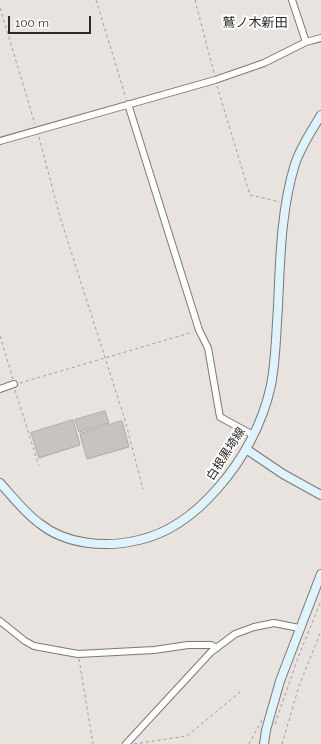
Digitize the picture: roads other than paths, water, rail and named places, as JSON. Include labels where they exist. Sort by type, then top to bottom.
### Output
[{"type":"main road","name":"白根黒埼線","points":[[0,483],[29,514],[51,531],[64,537],[96,544],[127,543],[157,535],[170,529],[198,508],[222,484],[246,449],[267,400],[274,363],[282,232],[286,203],[299,155],[321,115]]},
{"type":"main road","points":[[246,449],[284,474],[321,495]]},
{"type":"main road","points":[[264,744],[266,730],[280,682],[299,628],[321,574]]},
{"type":"street","points":[[292,0],[306,42]]},
{"type":"street","points":[[0,141],[215,80],[264,63],[306,42],[321,38]]},
{"type":"street","points":[[128,104],[199,330],[208,348],[220,416],[253,435]]},
{"type":"street","points":[[0,389],[14,384]]},
{"type":"street","points":[[0,621],[20,638],[34,646],[78,654],[154,650],[188,645],[211,645],[218,648]]},
{"type":"street","points":[[127,743],[211,652],[235,634],[254,627],[274,623],[299,628]]},
{"type":"district","name":"鷲ノ木新田","points":[[255,23]]}]
